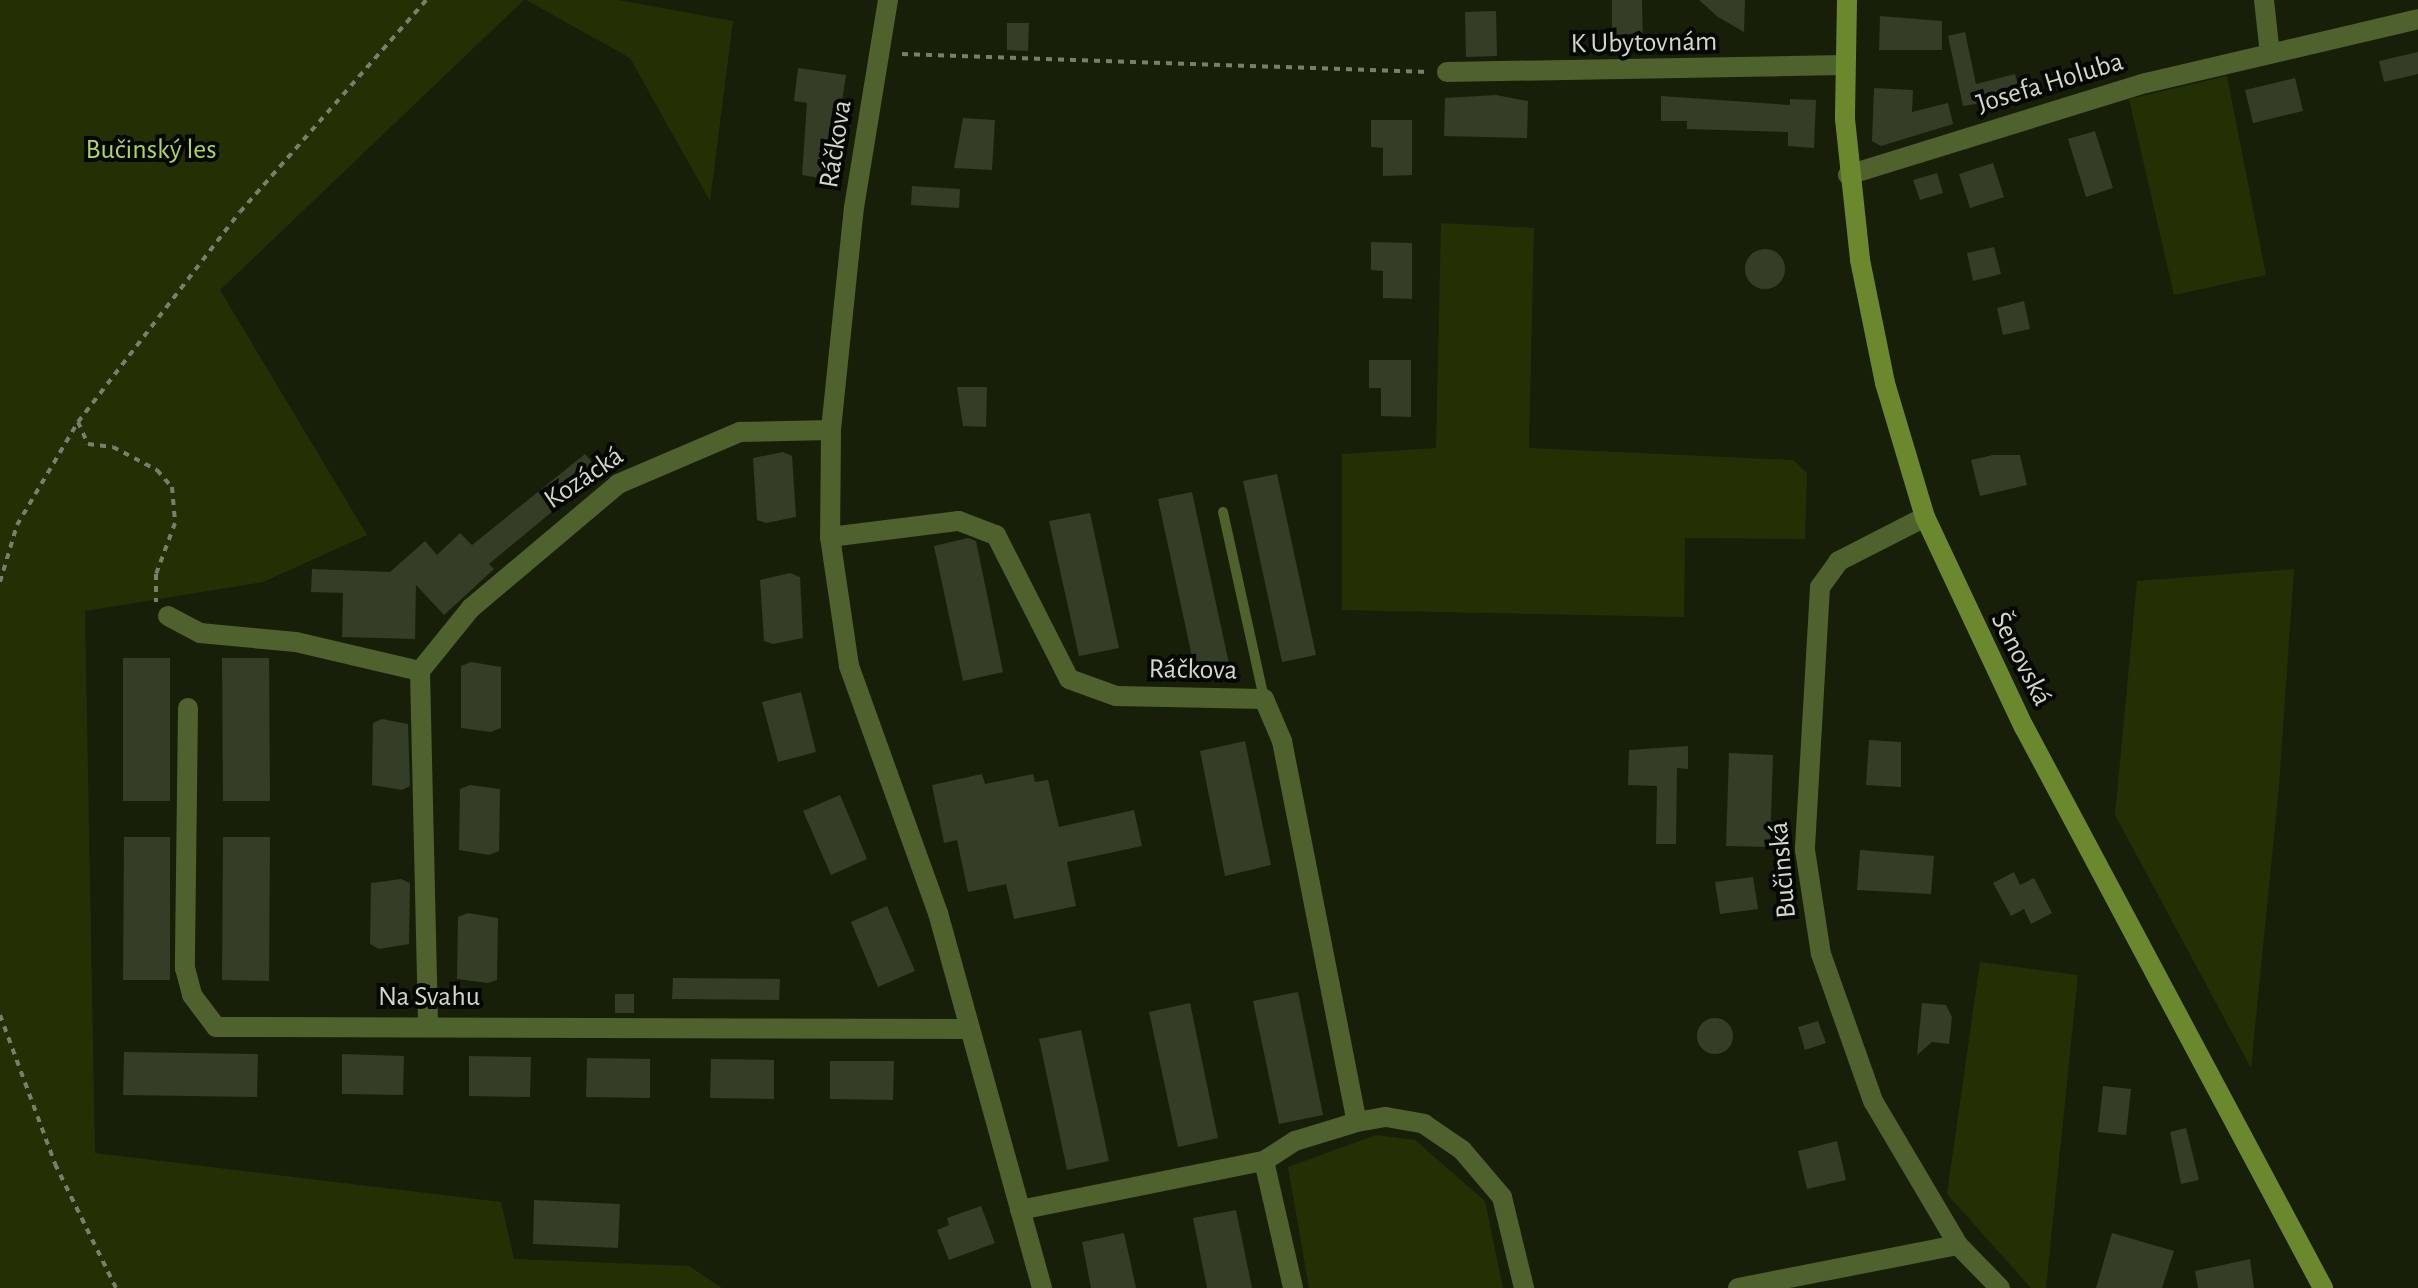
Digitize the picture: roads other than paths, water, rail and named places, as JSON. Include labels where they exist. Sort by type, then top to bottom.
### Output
[{"type":"main road","name":"Šenovská","points":[[1847,0],[1843,65],[1848,175],[1873,331],[1925,517],[2024,727],[2323,1288]]},
{"type":"street","name":"Ráčkova","points":[[888,0],[854,207],[831,430],[830,537],[849,666],[938,913],[1042,1288]]},
{"type":"street","points":[[2264,0],[2270,54]]},
{"type":"street","name":"Josefa Holuba","points":[[1848,175],[2146,83],[2418,19]]},
{"type":"street","name":"K Ubytovnám","points":[[1447,72],[1843,65]]},
{"type":"street","name":"Kozácká","points":[[420,671],[471,608],[618,484],[740,432],[831,430]]},
{"type":"street","name":"Bučinská","points":[[1925,517],[1839,561],[1820,587],[1805,850],[1821,954],[1859,1069],[1898,1150],[1958,1245],[2000,1288]]},
{"type":"street","name":"Ráčkova","points":[[830,537],[959,521],[996,535],[1069,679],[1116,696],[1264,699],[1282,741],[1357,1122]]},
{"type":"street","points":[[168,616],[200,633],[296,642],[420,671],[428,1024]]},
{"type":"street","name":"Na Svahu","points":[[188,708],[185,968],[192,995],[216,1027],[428,1024],[970,1029]]},
{"type":"street","points":[[1020,1210],[1264,1161],[1295,1141],[1357,1122],[1386,1117],[1424,1124],[1462,1150],[1502,1197],[1524,1288]]},
{"type":"street","points":[[1264,1161],[1293,1288]]},
{"type":"street","points":[[1738,1288],[1958,1245]]},
{"type":"lane","points":[[1223,512],[1264,699]]},
{"type":"park label","name":"Bučinský les","points":[[151,150]]}]
